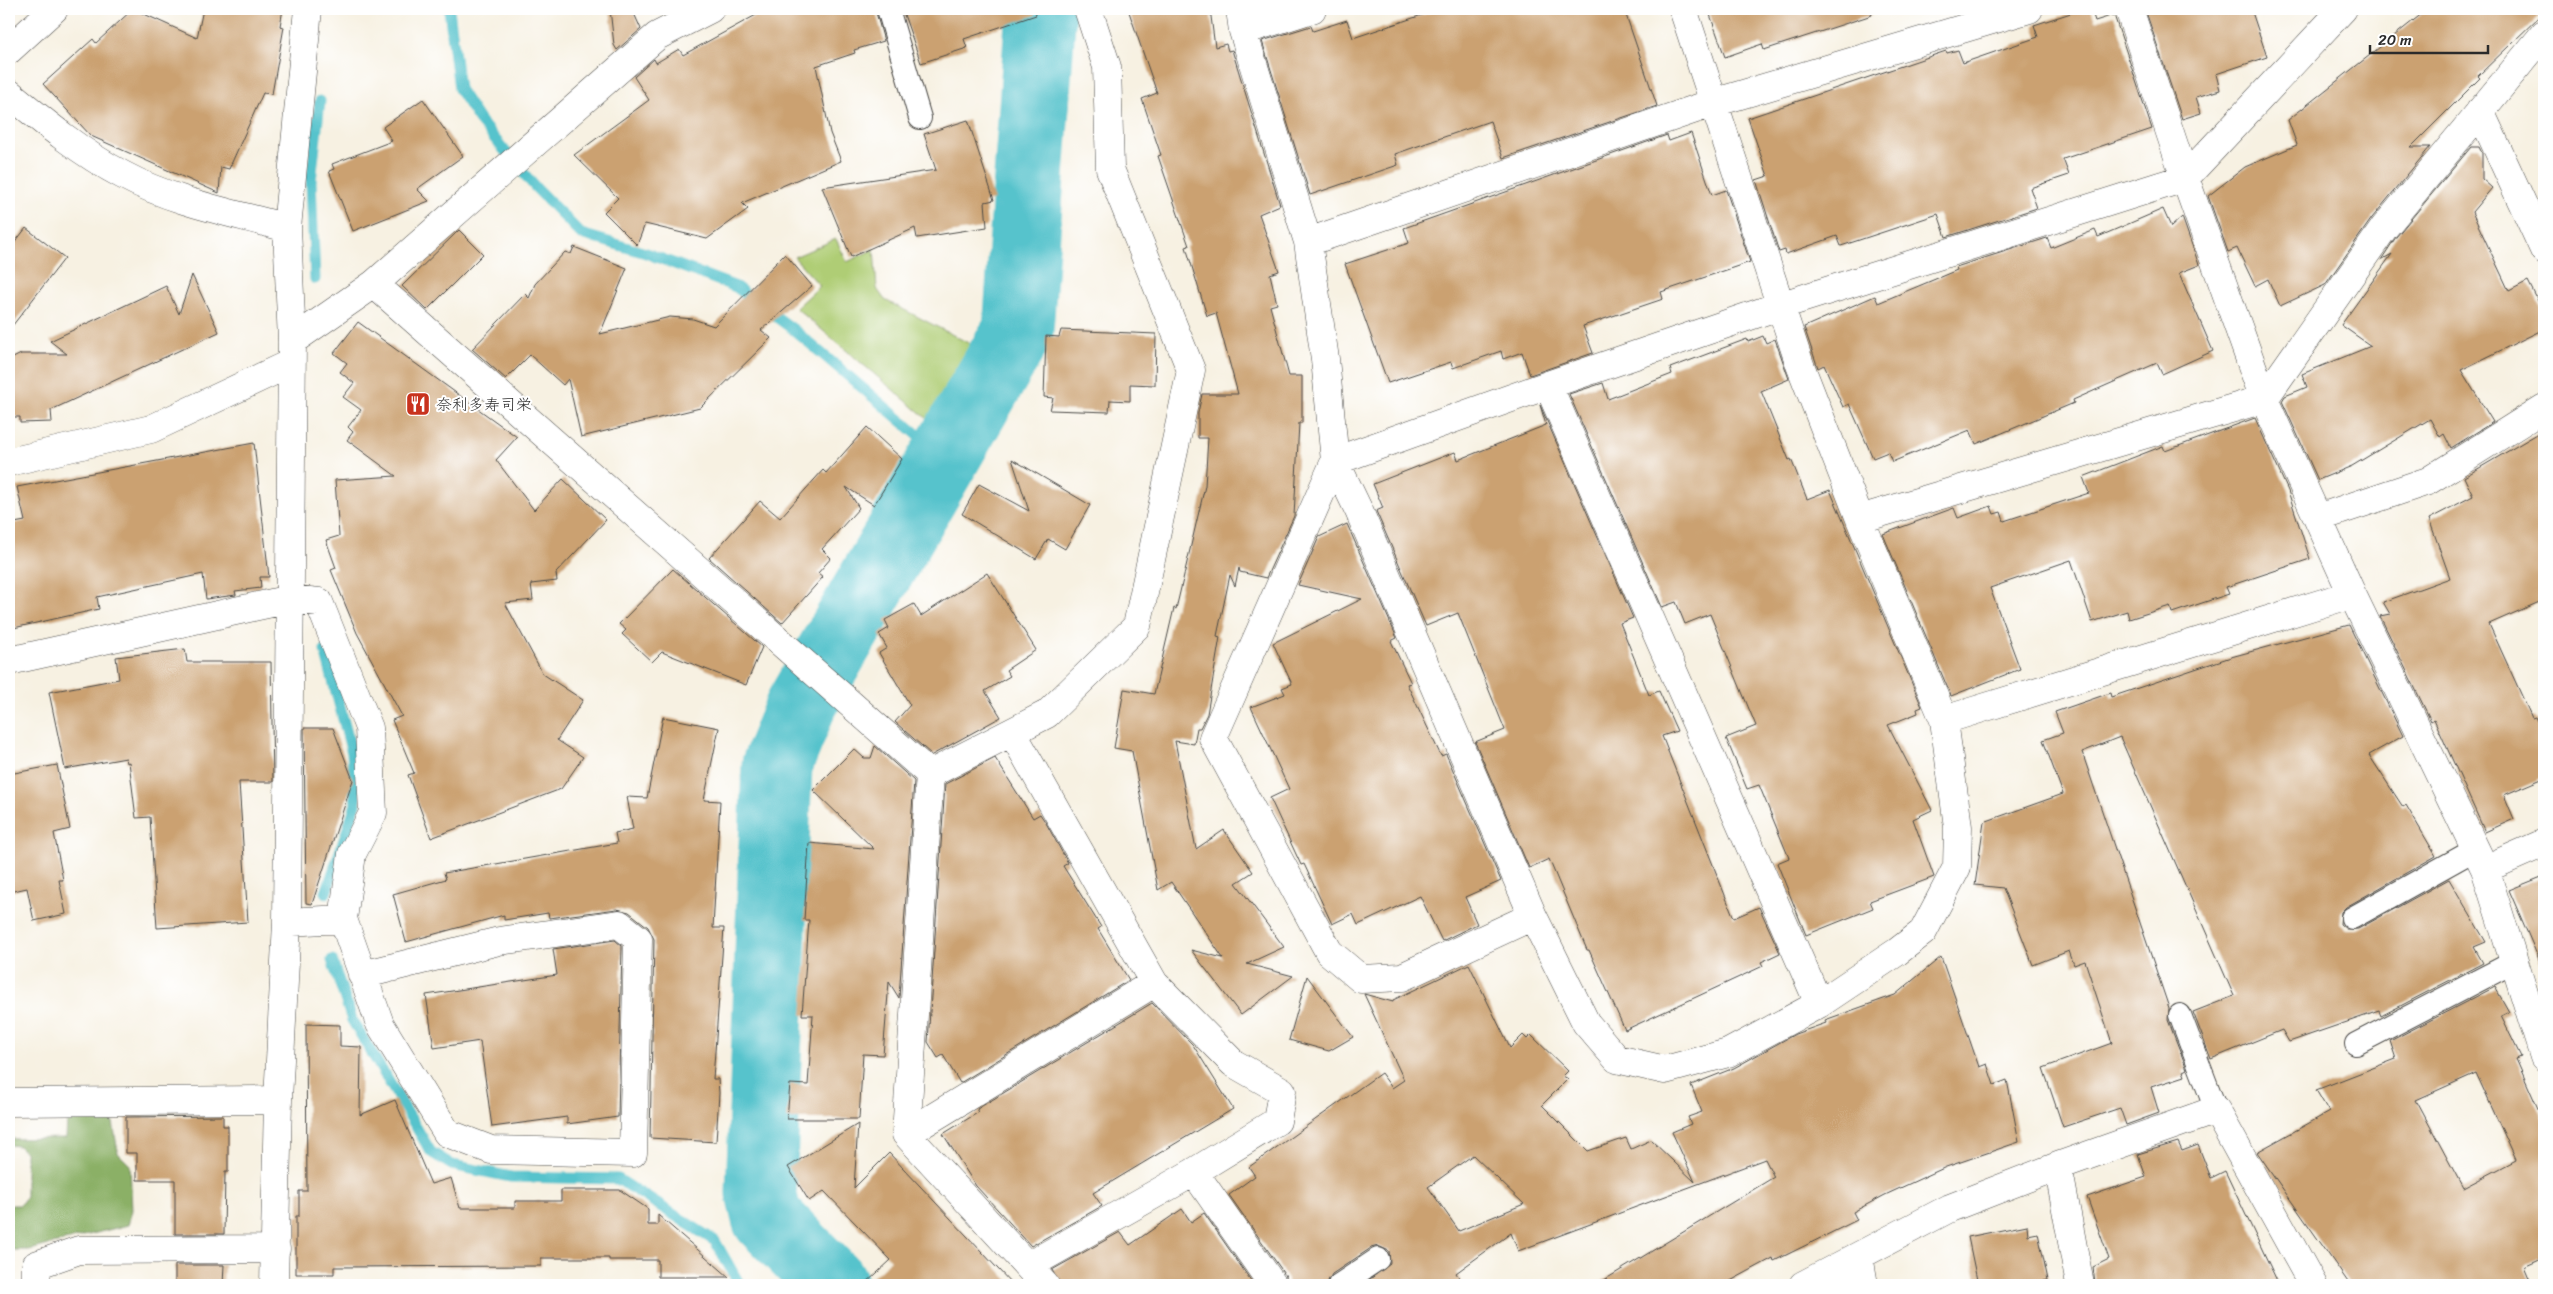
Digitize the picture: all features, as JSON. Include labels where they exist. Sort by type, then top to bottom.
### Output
[{"type":"street","points":[[9,50],[54,9]]},
{"type":"street","points":[[274,1285],[278,1100],[287,922],[292,352],[287,228],[308,9]]},
{"type":"street","points":[[9,462],[151,429],[292,352],[374,284],[496,175],[657,36],[710,9]]},
{"type":"street","points":[[930,774],[1047,714],[1137,626],[1191,370],[1110,169],[1108,67],[1088,9]]},
{"type":"street","points":[[1312,9],[1242,20],[1308,242],[1325,359],[1335,461],[1359,510],[1533,916],[1586,1022],[1617,1059],[1665,1070],[1728,1053],[1819,1004],[1923,932],[1957,867],[1958,827],[1944,720],[1860,519],[1779,306],[1683,9]]},
{"type":"street","points":[[1308,242],[1713,103],[2029,9]]},
{"type":"street","points":[[2129,9],[2185,178],[2264,398],[2352,594],[2480,859],[2544,1057]]},
{"type":"street","points":[[1533,916],[1402,977],[1360,979],[1329,952],[1213,738],[1335,461],[1548,385],[1779,306],[2185,178],[2343,9]]},
{"type":"street","points":[[1860,519],[2264,398],[2384,228],[2544,34]]},
{"type":"street","points":[[9,93],[78,148],[124,176],[176,196],[287,228]]},
{"type":"street","points":[[2480,111],[2544,250]]},
{"type":"street","points":[[374,284],[930,774]]},
{"type":"street","points":[[1548,385],[1819,1004]]},
{"type":"street","points":[[2318,518],[2428,481],[2544,408]]},
{"type":"street","points":[[1944,720],[2352,594]]},
{"type":"street","points":[[9,661],[290,599],[319,602],[369,728],[372,813],[352,854],[344,919],[362,975],[380,1024],[447,1133],[491,1150],[633,1154],[638,939],[619,924],[498,941],[362,975]]},
{"type":"street","points":[[930,774],[906,1134],[1036,1276],[1194,1172],[1277,1121],[1282,1091],[1233,1063],[1154,983],[1012,732]]},
{"type":"street","points":[[2480,859],[2544,843]]},
{"type":"street","points":[[287,922],[344,919]]},
{"type":"street","points":[[906,1134],[1154,983]]},
{"type":"street","points":[[9,1102],[278,1100]]},
{"type":"street","points":[[1803,1285],[1950,1208],[2058,1166],[2216,1110],[2313,1285]]},
{"type":"street","points":[[2058,1166],[2080,1285]]},
{"type":"street","points":[[1194,1172],[1273,1285]]},
{"type":"street","points":[[36,1285],[36,1265],[79,1250],[276,1249]]},
{"type":"street","points":[[1858,1256],[1864,1285]]},
{"type":"lane","points":[[888,9],[920,118]]},
{"type":"lane","points":[[2352,918],[2480,859]]},
{"type":"lane","points":[[2356,1044],[2514,962]]},
{"type":"lane","points":[[2180,1015],[2216,1110]]},
{"type":"lane","points":[[1339,1285],[1378,1259]]},
{"type":"green space","points":[[836,239],[847,262],[874,249],[877,289],[885,300],[986,352],[953,418],[937,427],[796,308],[820,286],[794,257]]},
{"type":"green space","points":[[71,1117],[105,1117],[113,1122],[118,1153],[130,1165],[132,1210],[128,1225],[29,1250],[9,1250],[9,1205],[20,1205],[26,1197],[26,1153],[19,1146],[9,1145],[9,1118],[10,1139],[66,1138],[67,1120]]},
{"type":"building","points":[[133,9],[197,38],[203,9],[283,9],[280,26],[284,27],[272,94],[263,93],[229,169],[221,167],[219,193],[91,136],[43,84],[93,39],[96,43]]},
{"type":"building","points":[[610,9],[632,9],[641,29],[617,50],[614,45]]},
{"type":"building","points":[[767,9],[875,9],[884,41],[854,50],[855,53],[816,66],[830,133],[841,161],[742,203],[748,209],[707,239],[645,224],[637,245],[604,212],[618,198],[574,155],[649,100],[634,77],[654,59],[656,63],[679,49],[683,55]]},
{"type":"building","points":[[902,9],[1035,9],[1036,15],[964,39],[967,48],[921,63]]},
{"type":"building","points":[[1128,9],[1210,9],[1215,47],[1226,44],[1228,51],[1232,50],[1280,205],[1259,214],[1279,271],[1270,274],[1277,304],[1270,306],[1289,376],[1302,376],[1302,423],[1299,423],[1294,516],[1266,578],[1240,572],[1239,568],[1235,586],[1230,575],[1217,636],[1220,637],[1207,714],[1200,728],[1197,728],[1194,744],[1175,741],[1196,849],[1224,830],[1253,872],[1236,883],[1284,947],[1247,964],[1293,976],[1241,1015],[1191,950],[1223,958],[1171,882],[1158,890],[1132,751],[1114,748],[1124,689],[1154,694],[1174,608],[1176,609],[1205,486],[1208,438],[1198,438],[1198,413],[1202,394],[1238,394],[1216,313],[1207,316],[1186,247],[1189,246],[1158,156],[1161,155],[1142,99],[1157,93]]},
{"type":"building","points":[[1440,9],[1624,9],[1657,106],[1503,158],[1490,121],[1395,154],[1398,165],[1310,195],[1262,41],[1311,26],[1313,31],[1347,20],[1353,38]]},
{"type":"building","points":[[1708,9],[1870,9],[1872,15],[1764,50],[1762,44],[1725,57]]},
{"type":"building","points":[[2083,9],[2091,9],[2095,21],[2114,15],[2152,129],[2063,159],[2069,175],[2030,188],[2037,208],[1946,237],[1938,214],[1841,246],[1837,236],[1786,254],[1785,250],[1779,252],[1756,180],[1768,176],[1748,118],[1946,51],[1947,53],[1958,50],[1963,63],[2038,37],[2034,25]]},
{"type":"building","points":[[2145,9],[2251,9],[2267,57],[2216,74],[2220,90],[2196,97],[2201,113],[2182,119]]},
{"type":"building","points":[[2428,9],[2544,9],[2544,12],[2478,76],[2480,78],[2411,147],[2430,147],[2372,218],[2325,285],[2280,306],[2268,279],[2255,286],[2237,248],[2228,252],[2208,196],[2245,167],[2297,145],[2288,120]]},
{"type":"building","points":[[423,99],[463,156],[417,189],[429,201],[353,231],[329,171],[334,169],[332,164],[392,141],[383,127]]},
{"type":"building","points":[[968,120],[994,200],[985,202],[987,227],[917,238],[915,228],[851,257],[822,187],[936,170],[924,134]]},
{"type":"building","points":[[1691,133],[1712,195],[1726,190],[1750,262],[1661,292],[1663,299],[1583,326],[1593,353],[1530,375],[1522,352],[1503,359],[1501,351],[1453,368],[1451,362],[1388,383],[1345,264],[1409,243],[1404,228],[1667,135],[1669,141]]},
{"type":"building","points":[[2471,147],[2479,147],[2482,153],[2482,179],[2492,188],[2472,212],[2509,291],[2528,281],[2544,313],[2544,329],[2461,370],[2493,422],[2451,448],[2444,434],[2440,437],[2430,419],[2352,466],[2318,480],[2282,401],[2285,396],[2307,387],[2302,374],[2371,346],[2341,325],[2392,254],[2381,260],[2396,237]]},
{"type":"building","points":[[2163,209],[2171,227],[2182,217],[2199,265],[2179,273],[2213,351],[2162,374],[2157,363],[2073,400],[2074,403],[1976,444],[1970,430],[1892,462],[1888,452],[1873,458],[1849,404],[1843,407],[1824,365],[1818,368],[1804,327],[1875,296],[1878,303],[1957,270],[1956,267],[2047,238],[2051,248],[2095,230],[2098,237]]},
{"type":"building","points":[[26,228],[65,258],[9,330],[9,250]]},
{"type":"building","points":[[459,230],[483,254],[427,310],[402,286]]},
{"type":"building","points":[[574,247],[627,268],[600,334],[670,317],[693,319],[714,326],[785,254],[812,286],[761,330],[771,338],[700,408],[581,437],[568,379],[563,385],[530,355],[506,379],[472,349],[525,294],[529,298],[535,284],[565,252],[571,254]]},
{"type":"building","points":[[192,275],[219,332],[51,410],[52,422],[20,423],[20,417],[9,417],[9,360],[21,354],[67,354],[50,341],[166,286],[179,314]]},
{"type":"building","points":[[358,322],[517,437],[496,460],[534,510],[563,479],[606,520],[556,573],[557,581],[531,584],[533,600],[505,603],[543,674],[583,700],[557,740],[583,757],[561,789],[431,838],[408,775],[414,773],[392,720],[402,716],[357,633],[331,570],[336,568],[326,540],[339,536],[335,480],[396,476],[347,440],[353,432],[348,427],[361,410],[343,397],[354,383],[340,372],[347,363],[334,353]]},
{"type":"building","points":[[1061,330],[1156,334],[1155,385],[1130,384],[1130,401],[1110,400],[1109,412],[1050,410],[1053,398],[1044,397],[1046,336],[1059,337]]},
{"type":"building","points":[[1763,336],[1766,343],[1775,339],[1789,379],[1761,391],[1789,460],[1791,459],[1807,499],[1830,490],[1922,707],[1917,709],[1918,713],[1888,725],[1932,810],[1913,819],[1934,877],[1870,901],[1873,908],[1806,935],[1777,863],[1789,858],[1759,785],[1747,789],[1726,738],[1756,726],[1710,614],[1685,624],[1676,602],[1662,607],[1569,394],[1603,383],[1608,399],[1672,374],[1670,368],[1747,339],[1748,342]]},
{"type":"building","points":[[1540,405],[1633,618],[1620,623],[1649,695],[1659,691],[1677,731],[1662,736],[1734,918],[1759,907],[1780,953],[1761,962],[1763,966],[1625,1030],[1589,950],[1587,950],[1549,859],[1529,868],[1475,742],[1505,730],[1458,613],[1426,626],[1376,511],[1383,508],[1373,484],[1455,452],[1458,460],[1546,425]]},
{"type":"building","points":[[2255,418],[2288,491],[2310,559],[2226,587],[2229,594],[2172,613],[2170,606],[2129,619],[2127,611],[2092,622],[2071,560],[1990,588],[2020,669],[1951,696],[1883,534],[1954,508],[1958,518],[1991,506],[1994,514],[2001,512],[2004,521],[2089,493],[2083,477],[2163,446],[2165,451]]},
{"type":"building","points":[[867,427],[902,459],[874,505],[846,487],[859,508],[822,549],[831,558],[818,573],[823,577],[782,623],[709,558],[760,501],[780,518],[823,470],[826,473]]},
{"type":"building","points":[[2544,430],[2544,600],[2489,624],[2532,718],[2535,717],[2537,721],[2544,717],[2544,778],[2504,795],[2514,819],[2485,832],[2434,719],[2431,721],[2380,616],[2390,614],[2383,602],[2450,578],[2429,519],[2473,496],[2464,477]]},
{"type":"building","points":[[254,443],[269,577],[260,577],[261,588],[235,591],[236,595],[206,599],[203,574],[97,597],[99,609],[9,629],[9,524],[25,521],[17,487]]},
{"type":"building","points":[[1012,459],[1090,505],[1065,549],[1048,539],[1036,559],[962,514],[979,484],[1029,511]]},
{"type":"building","points":[[1347,524],[1397,638],[1391,641],[1411,683],[1407,684],[1441,756],[1446,754],[1501,881],[1465,897],[1477,924],[1442,941],[1420,896],[1358,925],[1353,914],[1332,924],[1304,864],[1301,865],[1270,798],[1289,789],[1251,707],[1285,694],[1282,688],[1292,684],[1273,643],[1362,599],[1298,585],[1319,537]]},
{"type":"building","points":[[673,569],[762,647],[746,685],[662,652],[652,662],[622,634],[626,630],[619,624]]},
{"type":"building","points":[[987,573],[1036,650],[1006,670],[1010,676],[985,691],[1001,717],[932,755],[895,722],[910,705],[879,653],[887,648],[879,634],[889,628],[885,620],[914,604],[921,616]]},
{"type":"building","points":[[2349,625],[2403,736],[2369,755],[2403,807],[2406,805],[2436,856],[2346,907],[2341,912],[2340,924],[2346,929],[2358,929],[2449,879],[2486,942],[2474,947],[2483,963],[2381,1016],[2379,1011],[2289,1042],[2282,1030],[2211,1059],[2193,1012],[2234,996],[2120,737],[2082,752],[2169,1008],[2168,1020],[2187,1069],[2183,1071],[2185,1076],[2151,1087],[2159,1113],[2126,1125],[2120,1108],[2063,1127],[2043,1068],[2112,1043],[2085,961],[2074,965],[2069,951],[2033,965],[2003,888],[1975,885],[1984,822],[2063,794],[2043,740],[2063,733],[2055,712],[2110,693],[2111,697],[2231,657]]},
{"type":"building","points":[[185,649],[187,662],[271,662],[273,782],[239,782],[248,922],[157,928],[150,817],[136,818],[129,762],[127,763],[126,758],[65,769],[49,692],[119,679],[116,657]]},
{"type":"building","points":[[663,717],[719,728],[704,800],[720,801],[713,928],[724,928],[713,1079],[718,1079],[719,1093],[716,1142],[650,1138],[654,939],[648,927],[629,912],[617,909],[549,918],[548,913],[504,920],[504,915],[406,942],[393,894],[446,879],[444,873],[617,843],[615,833],[633,829],[627,797],[647,798]]},
{"type":"building","points":[[304,728],[333,728],[353,780],[312,904],[306,903]]},
{"type":"building","points":[[875,746],[914,781],[899,998],[889,982],[883,1055],[863,1054],[859,1119],[787,1119],[790,1084],[808,1085],[813,1015],[802,1015],[809,920],[804,920],[809,843],[874,849],[813,790],[854,749],[864,758],[871,758]]},
{"type":"building","points":[[995,758],[1033,818],[1040,814],[1046,823],[1068,863],[1063,866],[1101,927],[1098,929],[1129,980],[960,1083],[943,1055],[938,1058],[928,1042],[945,784]]},
{"type":"building","points":[[57,765],[70,829],[54,833],[63,880],[59,880],[66,914],[34,921],[27,888],[9,892],[9,774]]},
{"type":"building","points":[[2544,876],[2544,971],[2509,890]]},
{"type":"building","points":[[615,940],[622,946],[618,1117],[567,1124],[567,1117],[492,1127],[480,1041],[434,1048],[426,995],[557,975],[553,949]]},
{"type":"building","points":[[1941,957],[1979,1067],[1987,1064],[1994,1085],[2007,1080],[2019,1142],[1946,1167],[1885,1195],[1853,1212],[1857,1220],[1774,1261],[1773,1258],[1723,1285],[1596,1285],[1774,1177],[1765,1159],[1518,1251],[1511,1233],[1456,1273],[1464,1285],[1362,1285],[1390,1264],[1389,1251],[1378,1246],[1371,1248],[1332,1274],[1326,1285],[1288,1285],[1286,1276],[1229,1195],[1255,1176],[1249,1167],[1381,1073],[1392,1088],[1404,1080],[1364,994],[1393,1002],[1393,1000],[1469,964],[1510,1048],[1523,1035],[1527,1039],[1531,1035],[1568,1071],[1563,1076],[1568,1079],[1542,1105],[1588,1151],[1626,1138],[1631,1149],[1651,1140],[1695,1182],[1672,1132],[1691,1124],[1688,1117],[1702,1112],[1691,1085],[1734,1068],[1795,1034],[1826,1023],[1825,1020],[1895,995]],"holes":[[[1473,1155],[1524,1204],[1459,1231],[1428,1187]]]},
{"type":"building","points":[[1307,976],[1353,1037],[1329,1051],[1289,1040]]},
{"type":"building","points":[[2495,987],[2509,1012],[2501,1016],[2521,1057],[2516,1059],[2544,1122],[2544,1257],[2524,1266],[2532,1285],[2350,1285],[2257,1152],[2329,1112],[2316,1090],[2396,1059],[2390,1041]],"holes":[[[2476,1073],[2516,1160],[2463,1188],[2416,1100]]]},
{"type":"building","points":[[1152,1003],[1193,1045],[1233,1109],[1093,1193],[1102,1206],[1031,1246],[976,1186],[943,1134],[979,1112],[977,1109]]},
{"type":"building","points":[[306,1024],[340,1025],[340,1046],[361,1047],[360,1115],[395,1100],[431,1184],[451,1178],[460,1208],[515,1208],[515,1201],[561,1201],[561,1190],[620,1190],[648,1209],[648,1225],[658,1225],[658,1215],[729,1277],[658,1277],[658,1260],[609,1260],[609,1258],[541,1258],[541,1266],[334,1267],[334,1274],[296,1274],[296,1216],[299,1216],[299,1191],[307,1191]]},
{"type":"building","points":[[223,1116],[223,1126],[228,1126],[228,1172],[225,1172],[224,1234],[175,1234],[175,1180],[137,1180],[137,1153],[126,1153],[126,1117]]},
{"type":"building","points":[[858,1124],[854,1188],[889,1153],[1013,1285],[864,1285],[891,1260],[824,1191],[809,1201],[788,1167]]},
{"type":"building","points":[[2178,1142],[2182,1151],[2198,1145],[2211,1178],[2225,1171],[2279,1285],[2095,1285],[2093,1267],[2109,1259],[2087,1197],[2146,1177],[2138,1154]]},
{"type":"building","points":[[1182,1209],[1191,1222],[1204,1213],[1254,1285],[1060,1285],[1052,1270],[1120,1232],[1130,1245]]},
{"type":"building","points":[[2027,1225],[2028,1235],[2038,1233],[2048,1280],[2024,1285],[1978,1285],[1968,1237]]},
{"type":"building","points":[[175,1265],[224,1265],[223,1285],[175,1285]]},
{"type":"waterway","points":[[449,9],[459,89],[479,120],[536,188],[581,234],[646,253],[736,287],[794,330],[944,457]]},
{"type":"waterway","points":[[833,1285],[767,1218],[761,1193],[777,765],[801,705],[1018,331],[1041,9]]},
{"type":"waterway","points":[[315,279],[311,181],[320,101]]},
{"type":"waterway","points":[[325,650],[352,753],[356,804],[326,893]]},
{"type":"waterway","points":[[332,960],[352,1020],[431,1152],[452,1165],[511,1177],[618,1179],[715,1241],[740,1285]]},
{"type":"place","name":"奈利多寿司栄","points":[[418,404]]}]
